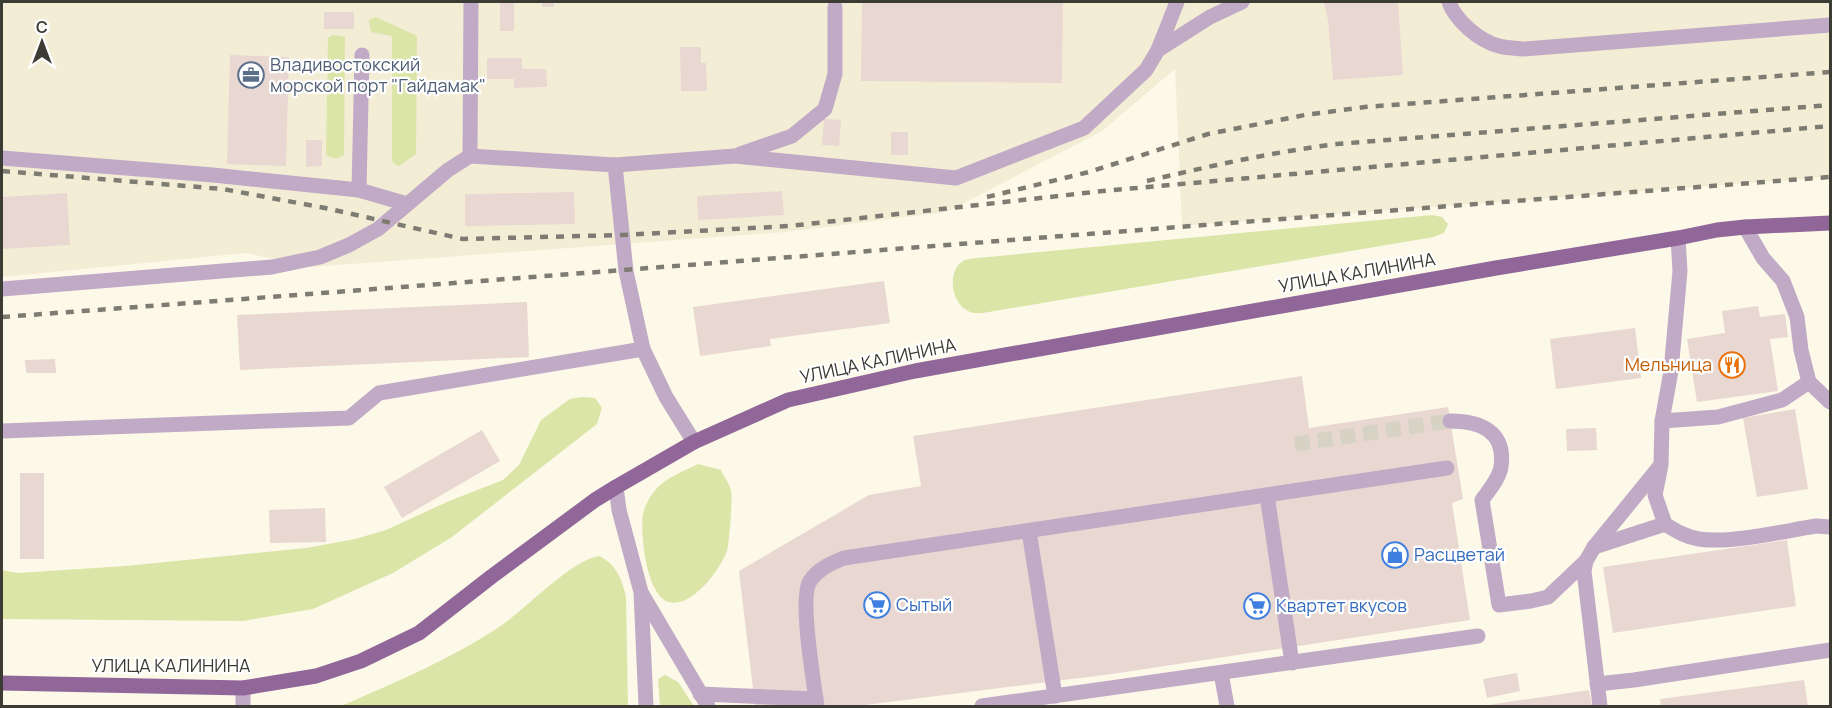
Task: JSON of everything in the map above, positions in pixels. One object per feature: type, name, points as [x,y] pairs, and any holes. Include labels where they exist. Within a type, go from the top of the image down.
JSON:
[{"type":"main road","name":"УЛИЦА КАЛИНИНА","points":[[2,683],[243,688],[316,676],[361,661],[419,633],[491,577],[616,487],[694,442],[788,400],[915,371],[1496,268],[1745,227],[1830,223]]},
{"type":"street","points":[[470,156],[471,2]]},
{"type":"street","points":[[2,289],[282,265],[320,257],[350,245],[378,229],[448,170],[470,156],[615,165],[735,156],[957,178],[1084,128],[1146,70],[1158,50],[1178,2]]},
{"type":"street","points":[[1158,50],[1210,17],[1242,2]]},
{"type":"street","points":[[1449,2],[1451,8],[1466,26],[1482,38],[1498,46],[1523,49],[1830,26]]},
{"type":"street","points":[[735,156],[792,136],[825,110],[835,74],[835,7]]},
{"type":"street","points":[[359,190],[362,55]]},
{"type":"street","points":[[2,158],[213,175],[359,190],[407,204]]},
{"type":"street","points":[[615,165],[626,271],[643,349],[666,397],[694,442]]},
{"type":"street","points":[[1745,227],[1763,258],[1783,281],[1797,317],[1801,350],[1809,382],[1830,402]]},
{"type":"street","points":[[1678,238],[1680,271],[1671,371],[1662,421],[1661,465],[1656,495],[1665,524],[1680,533],[1698,539],[1718,540],[1823,526],[1830,539]]},
{"type":"street","points":[[2,431],[349,418],[379,393],[643,349]]},
{"type":"street","points":[[1662,421],[1718,417],[1782,400],[1809,382]]},
{"type":"street","points":[[1450,421],[1467,421],[1482,425],[1494,436],[1501,450],[1501,468],[1493,486],[1482,500],[1499,605],[1548,597],[1590,554],[1661,465]]},
{"type":"street","points":[[641,592],[704,700],[817,703],[805,601],[808,583],[822,567],[844,558],[1447,468]]},
{"type":"street","points":[[616,487],[619,510],[641,592],[646,706]]},
{"type":"street","points":[[1267,495],[1292,663]]},
{"type":"street","points":[[1600,706],[1584,570],[1590,554],[1665,524]]},
{"type":"street","points":[[1029,531],[1055,696]]},
{"type":"street","points":[[982,706],[1478,636]]},
{"type":"street","points":[[1597,684],[1830,650]]},
{"type":"street","points":[[1221,672],[1227,706]]},
{"type":"street","points":[[243,688],[243,706]]},
{"type":"shaded area","points":[[2,2],[1830,2],[1830,177],[1182,226],[1175,69],[1102,131],[947,212],[785,232],[311,267],[246,253],[2,277]]},
{"type":"green space","points":[[376,17],[417,36],[416,154],[399,166],[392,160],[392,38],[371,32],[369,20]]},
{"type":"green space","points":[[333,35],[345,37],[344,155],[335,158],[326,155],[328,38]]},
{"type":"green space","points":[[1432,215],[1442,217],[1448,224],[1444,233],[1434,237],[983,313],[972,313],[962,307],[953,288],[954,272],[963,261],[969,259]]},
{"type":"green space","points":[[595,398],[602,408],[597,424],[452,537],[393,573],[313,609],[243,621],[2,619],[2,570],[18,573],[125,566],[306,548],[355,539],[386,530],[449,501],[503,480],[519,465],[541,420],[570,399]]},
{"type":"green space","points":[[698,464],[721,470],[730,488],[731,511],[727,551],[712,577],[696,594],[678,602],[669,602],[661,597],[655,588],[646,563],[642,523],[644,509],[651,495],[662,483]]},
{"type":"green space","points":[[599,556],[610,563],[617,573],[626,597],[628,706],[337,706],[406,677],[465,648],[502,625],[575,566]]},
{"type":"green space","points":[[665,675],[678,682],[694,706],[660,706],[658,679]]},
{"type":"building","points":[[500,2],[514,2],[514,31],[500,31]]},
{"type":"building","points":[[542,2],[554,2],[554,7],[542,7]]},
{"type":"building","points":[[862,2],[1063,2],[1062,83],[861,81]]},
{"type":"building","points":[[1324,2],[1398,2],[1403,75],[1333,80],[1328,20]]},
{"type":"building","points":[[324,12],[354,12],[354,29],[324,29]]},
{"type":"building","points":[[680,47],[701,47],[701,63],[706,63],[707,91],[681,91]]},
{"type":"building","points":[[230,55],[289,57],[286,166],[227,164]]},
{"type":"building","points":[[487,58],[522,58],[522,69],[546,69],[547,87],[514,88],[514,79],[487,79]]},
{"type":"building","points":[[824,119],[841,120],[839,146],[822,145]]},
{"type":"building","points":[[891,132],[908,132],[908,155],[891,155]]},
{"type":"building","points":[[306,140],[322,140],[322,166],[306,167]]},
{"type":"building","points":[[782,191],[784,215],[698,220],[697,196]]},
{"type":"building","points":[[574,192],[575,224],[465,226],[465,194]]},
{"type":"building","points":[[67,193],[70,245],[2,249],[2,197]]},
{"type":"building","points":[[884,281],[890,323],[770,339],[771,346],[700,356],[693,307]]},
{"type":"building","points":[[527,302],[529,357],[240,370],[237,315]]},
{"type":"building","name":"Мельница","points":[[1758,306],[1760,317],[1785,314],[1788,337],[1770,339],[1778,391],[1697,402],[1687,339],[1725,333],[1722,311]]},
{"type":"building","points":[[1635,328],[1641,378],[1556,389],[1550,339]]},
{"type":"building","points":[[55,359],[56,373],[26,373],[25,360]]},
{"type":"building","points":[[1302,376],[1309,428],[1448,407],[1463,499],[1452,503],[1470,620],[1112,674],[857,706],[755,706],[739,571],[869,495],[921,486],[913,436]]},
{"type":"building","points":[[1795,409],[1808,489],[1757,497],[1743,418]]},
{"type":"building","points":[[1596,428],[1597,450],[1567,451],[1566,429]]},
{"type":"building","points":[[482,430],[500,461],[402,518],[384,487]]},
{"type":"building","points":[[20,473],[44,473],[44,559],[20,559]]},
{"type":"building","points":[[325,508],[326,542],[270,543],[269,510]]},
{"type":"building","points":[[1787,540],[1796,606],[1613,633],[1603,567]]},
{"type":"building","points":[[1517,673],[1520,691],[1487,698],[1483,679]]},
{"type":"building","points":[[1804,680],[1808,706],[1661,706],[1660,699]]},
{"type":"building","points":[[1589,690],[1592,706],[1488,706],[1488,705]]},
{"type":"tunnel","points":[[1295,444],[1450,421]]},
{"type":"railway","points":[[987,197],[1089,172],[1208,134],[1305,115],[1365,107],[1830,72]]},
{"type":"railway","points":[[1147,181],[1242,160],[1337,144],[1830,105]]},
{"type":"railway","points":[[2,171],[223,189],[325,208],[463,239],[622,235],[790,226],[1103,191],[1830,126]]},
{"type":"railway","points":[[2,317],[1830,177]]},
{"type":"place","name":"Владивостокский морской порт \"Гайдамак\"","points":[[251,75]]},
{"type":"place","name":"Мельница","points":[[1732,365]]},
{"type":"place","name":"Расцветай","points":[[1395,555]]},
{"type":"place","name":"Сытый","points":[[877,605]]},
{"type":"place","name":"Квартет вкусов","points":[[1257,606]]}]
